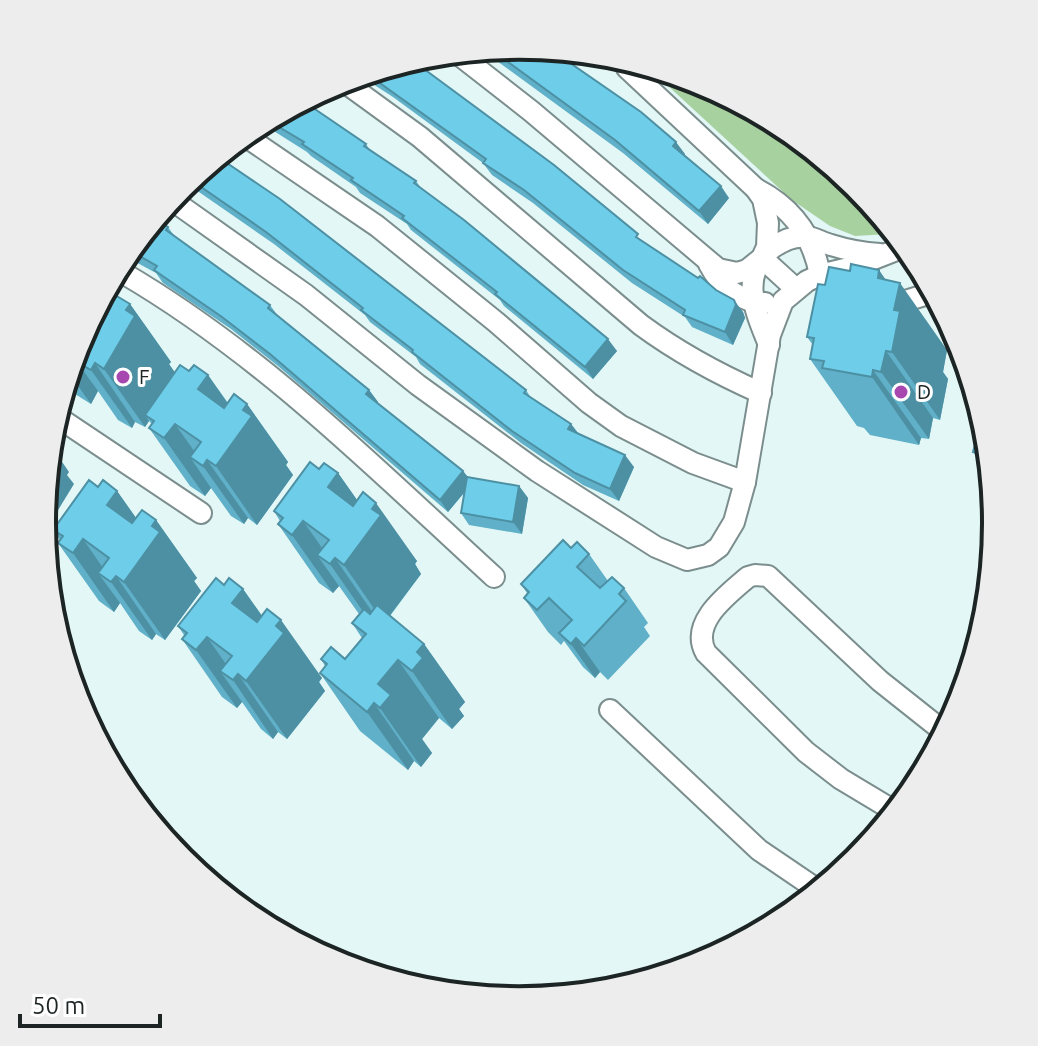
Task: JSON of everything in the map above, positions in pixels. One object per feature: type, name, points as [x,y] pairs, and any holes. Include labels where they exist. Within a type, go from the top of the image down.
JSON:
[{"type":"street","points":[[469,63],[718,269],[737,273],[747,270],[786,240],[808,237],[845,249],[892,252]]},
{"type":"street","points":[[634,75],[756,189],[790,213],[808,237],[820,275]]},
{"type":"street","points":[[356,90],[420,137],[641,325],[679,352],[761,393]]},
{"type":"street","points":[[255,143],[377,226],[496,322],[589,403],[621,426],[693,463],[745,482]]},
{"type":"street","points":[[756,189],[763,199],[768,223],[767,247],[752,279],[753,302],[770,347]]},
{"type":"street","points":[[182,207],[306,295],[396,368],[513,454],[656,547],[687,560],[708,555],[727,537],[734,522],[745,482],[773,323],[790,295]]},
{"type":"street","points":[[709,264],[726,289],[753,302],[774,303],[820,275],[853,267],[892,252]]},
{"type":"street","points":[[762,258],[790,295]]},
{"type":"street","points":[[128,276],[176,304],[225,339],[303,402],[494,577]]},
{"type":"street","points":[[873,310],[922,296]]},
{"type":"street","points":[[67,423],[201,513]]},
{"type":"street","points":[[885,806],[841,779],[790,736],[706,653],[701,638],[704,623],[748,577],[768,576],[880,681],[935,725]]},
{"type":"street","points":[[610,710],[759,850],[809,884]]},
{"type":"green space","points":[[667,85],[724,108],[776,138],[824,175],[881,234],[855,236],[830,226],[792,200]]},
{"type":"building","points":[[506,60],[570,63],[641,112],[676,142],[673,146],[721,186],[699,211],[615,140]]},
{"type":"building","points":[[425,70],[554,165],[638,234],[636,237],[734,300],[736,305],[725,332],[683,315],[685,310],[623,270],[524,190],[483,163],[486,159],[379,82]]},
{"type":"building","points":[[314,108],[416,181],[414,183],[464,220],[608,339],[585,367],[495,294],[497,292],[402,218],[404,216],[302,144],[304,142],[279,127]]},
{"type":"building","points":[[228,164],[280,199],[526,390],[524,393],[571,424],[568,429],[625,455],[610,489],[575,473],[512,431],[266,232],[201,187]]},
{"type":"building","points":[[165,225],[168,227],[166,230],[270,305],[268,308],[369,390],[366,394],[463,471],[440,500],[270,354],[154,270],[157,266],[141,257]]},
{"type":"building","points":[[851,264],[879,270],[878,278],[900,283],[894,310],[900,311],[892,352],[886,351],[881,372],[873,370],[872,377],[822,368],[824,361],[810,359],[814,338],[807,337],[818,284],[825,285],[829,267],[850,271]]},
{"type":"building","points":[[116,295],[130,304],[126,310],[135,316],[104,369],[95,363],[91,370],[84,366]]},
{"type":"building","points":[[180,365],[189,371],[194,365],[208,375],[198,389],[224,408],[234,394],[247,404],[243,410],[252,416],[216,466],[207,460],[203,466],[190,457],[201,442],[175,424],[164,438],[149,428],[154,421],[145,415]]},
{"type":"building","points":[[310,462],[319,469],[324,463],[338,473],[328,487],[353,506],[363,492],[376,503],[372,509],[381,515],[344,565],[335,558],[330,564],[317,555],[329,540],[303,521],[292,535],[278,524],[283,518],[274,511]]},
{"type":"building","points":[[467,477],[519,486],[513,522],[461,513]]},
{"type":"building","points":[[89,480],[98,487],[103,480],[117,491],[107,505],[132,523],[142,510],[156,520],[152,526],[160,532],[124,582],[116,576],[111,582],[98,573],[109,558],[83,539],[73,553],[58,543],[63,536],[56,532],[56,526]]},
{"type":"building","points":[[563,540],[571,548],[577,542],[589,554],[577,567],[600,588],[612,577],[624,588],[619,594],[626,601],[584,646],[576,638],[571,644],[559,633],[572,620],[549,598],[537,610],[524,598],[529,592],[521,584]]},
{"type":"building","points":[[216,578],[224,585],[229,578],[243,589],[232,603],[257,622],[267,609],[281,620],[276,626],[284,633],[246,681],[238,674],[233,680],[220,671],[232,656],[207,637],[196,650],[182,639],[187,633],[178,626]]},
{"type":"building","points":[[377,605],[424,644],[417,652],[423,658],[412,671],[398,660],[378,684],[391,695],[380,708],[374,703],[367,712],[320,673],[327,664],[321,659],[331,647],[345,659],[366,634],[352,623],[364,609],[370,614]]},
{"type":"place","name":"F","points":[[123,377]]},
{"type":"place","name":"D","points":[[901,392]]}]
